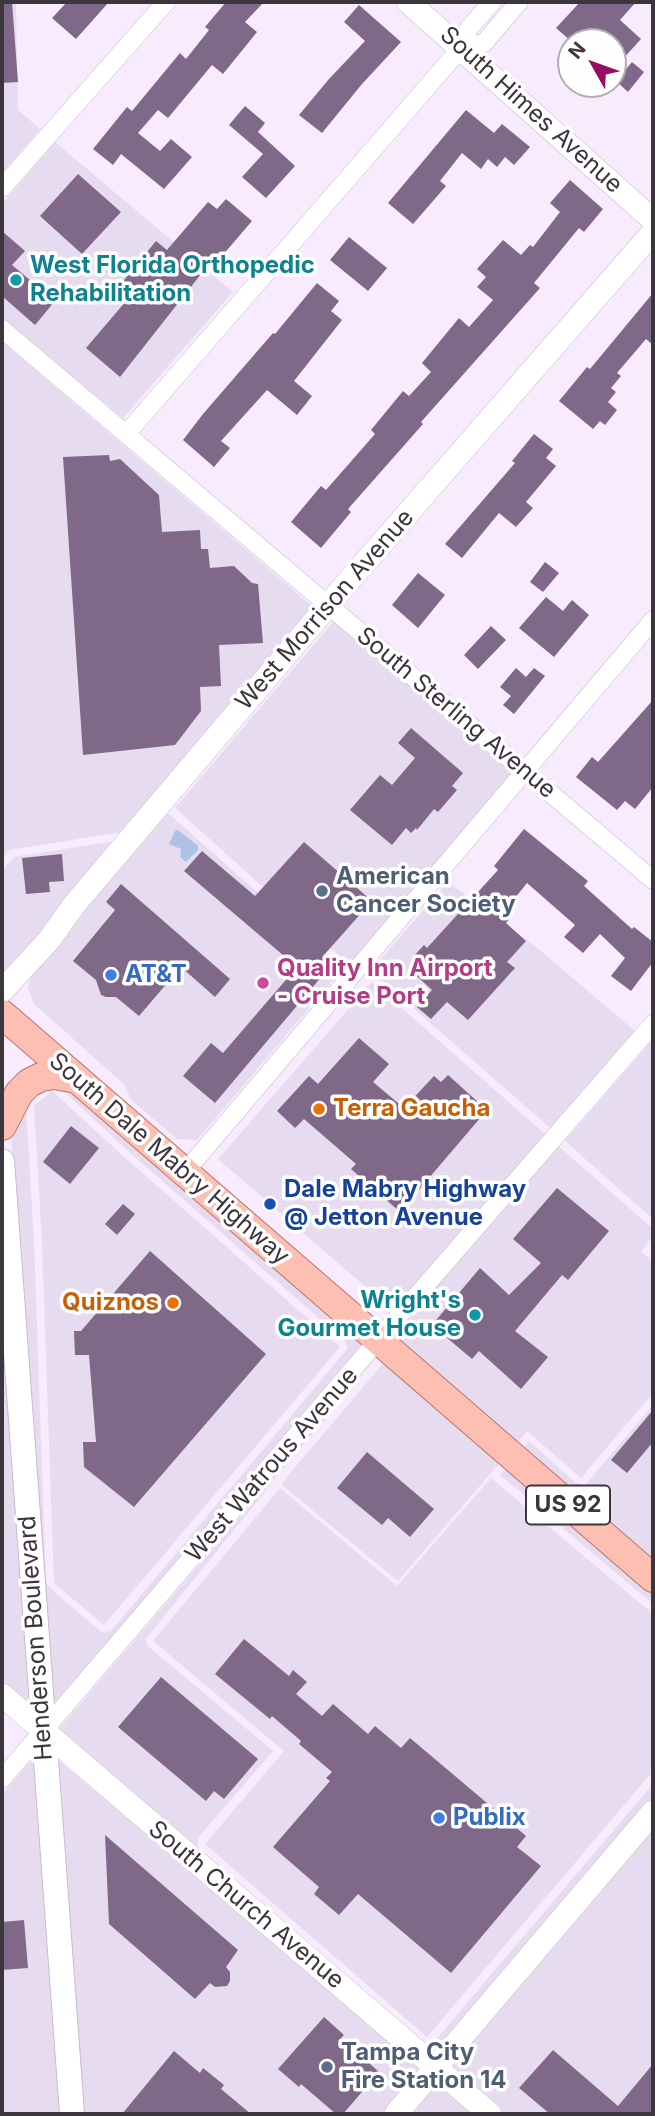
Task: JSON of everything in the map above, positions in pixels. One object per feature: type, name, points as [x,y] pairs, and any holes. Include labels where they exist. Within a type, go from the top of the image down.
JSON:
[{"type":"main road","name":"South Dale Mabry Highway","points":[[2,1014],[653,1578]]},
{"type":"main road","points":[[2,1126],[19,1093],[29,1083],[41,1077],[55,1075],[77,1079]]},
{"type":"main road","name":"Henderson Boulevard","points":[[2,1161],[72,2114]]},
{"type":"street","points":[[2,188],[166,2]]},
{"type":"street","name":"South Himes Avenue","points":[[408,2],[653,220]]},
{"type":"street","points":[[127,433],[461,48],[470,28],[492,2]]},
{"type":"street","points":[[461,48],[484,43],[519,2]]},
{"type":"street","name":"West Morrison Avenue","points":[[2,991],[49,940],[79,899],[329,605],[653,232]]},
{"type":"street","name":"South Sterling Avenue","points":[[2,329],[653,880]]},
{"type":"street","points":[[185,1172],[653,620]]},
{"type":"street","name":"West Watrous Avenue","points":[[2,1779],[653,1024]]},
{"type":"street","name":"South Church Avenue","points":[[2,1695],[490,2114]]},
{"type":"street","points":[[396,2114],[653,1812]]},
{"type":"shaded area","points":[[2,2],[16,2],[18,110],[40,129],[2,173]]},
{"type":"shaded area","points":[[55,142],[233,292],[123,418],[2,317],[2,204]]},
{"type":"shaded area","points":[[2,342],[313,607],[122,832],[9,850],[2,858]]},
{"type":"shaded area","points":[[334,621],[514,774],[350,965],[175,808]]},
{"type":"shaded area","name":"Quality Inn Airport - Cruise Port","points":[[168,813],[343,968],[197,1140],[177,1139],[131,1100],[125,1085],[34,1004],[28,988],[32,971]]},
{"type":"shaded area","points":[[121,840],[2,983],[2,870],[14,857]]},
{"type":"shaded area","points":[[448,882],[535,946],[635,1031],[550,1128],[377,976],[368,974]]},
{"type":"shaded area","points":[[372,982],[653,1229],[653,1236],[641,1252],[653,1262],[653,1393],[581,1478],[527,1431],[398,1581],[281,1484],[413,1328],[218,1159]]},
{"type":"shaded area","points":[[650,1043],[653,1046],[653,1219],[565,1141]]},
{"type":"shaded area","points":[[59,1087],[73,1088],[365,1340],[49,1711],[11,1133],[26,1106],[34,1242],[46,1582],[100,1631],[111,1631],[348,1348],[345,1341]]},
{"type":"shaded area","points":[[52,1091],[340,1347],[104,1625],[54,1583],[42,1243],[34,1106]]},
{"type":"shaded area","points":[[2,1285],[7,1353],[30,1714],[2,1690]]},
{"type":"shaded area","points":[[380,1353],[145,1640],[149,1647],[273,1751],[198,1838],[198,1847],[424,2044],[433,2043],[653,1784],[653,1797],[433,2054],[54,1735]]},
{"type":"shaded area","points":[[653,1405],[653,1566],[520,1452],[529,1441],[576,1483],[585,1485]]},
{"type":"shaded area","points":[[509,1465],[653,1589],[653,1604],[500,1475]]},
{"type":"shaded area","points":[[491,1478],[653,1614],[653,1771],[427,2037],[205,1844],[284,1751],[153,1641],[280,1488],[397,1586]]},
{"type":"shaded area","points":[[52,1755],[422,2068],[384,2114],[82,2114]]},
{"type":"shaded area","points":[[33,1759],[63,2114],[2,2114],[2,1795]]},
{"type":"shaded area","points":[[653,1827],[653,2114],[504,2114],[449,2067]]},
{"type":"shaded area","points":[[437,2080],[477,2114],[409,2114]]},
{"type":"water","points":[[178,830],[198,846],[198,850],[186,862],[180,857],[181,849],[169,844]]},
{"type":"building","points":[[2,2],[12,2],[18,82],[2,83]]},
{"type":"building","points":[[67,2],[109,2],[76,39],[52,18]]},
{"type":"building","points":[[226,2],[264,2],[245,22],[257,32],[223,74],[212,65],[168,118],[158,110],[138,133],[160,151],[171,139],[192,157],[164,189],[121,154],[113,165],[93,149],[127,107],[132,111],[180,53],[186,59],[209,30],[205,27]]},
{"type":"building","points":[[580,2],[636,2],[620,20],[641,39],[627,54],[627,28],[556,28]]},
{"type":"building","points":[[359,5],[401,42],[322,133],[299,115],[365,41],[344,22]]},
{"type":"building","points":[[632,62],[644,72],[628,92],[627,91],[627,68]]},
{"type":"building","points":[[245,106],[265,123],[258,132],[295,166],[266,198],[242,177],[263,154],[229,125]]},
{"type":"building","points":[[466,110],[494,133],[502,124],[530,147],[514,165],[505,157],[497,167],[488,159],[481,169],[462,153],[440,181],[446,186],[413,224],[388,203]]},
{"type":"building","points":[[78,174],[121,212],[82,254],[40,216]]},
{"type":"building","points":[[570,180],[603,209],[584,232],[579,228],[534,283],[540,288],[421,422],[423,424],[348,509],[351,512],[321,548],[291,522],[321,486],[326,490],[375,434],[371,430],[403,391],[409,396],[431,372],[422,363],[459,318],[469,327],[493,300],[477,287],[486,277],[477,269],[503,240],[521,255],[530,245],[533,247],[560,212],[550,203]]},
{"type":"building","points":[[226,199],[252,221],[216,263],[212,260],[120,377],[86,348],[132,294],[120,285],[156,241],[167,250],[208,202],[217,209]]},
{"type":"building","name":"West Florida Orthopedic Rehabilitation","points":[[2,231],[25,251],[12,265],[55,301],[35,325],[2,296]]},
{"type":"building","points":[[349,237],[387,268],[368,291],[330,260]]},
{"type":"building","points":[[317,283],[339,301],[331,311],[342,320],[294,381],[312,396],[297,415],[267,390],[221,441],[230,448],[214,467],[183,440]]},
{"type":"building","points":[[653,293],[653,345],[646,339],[617,373],[621,376],[611,388],[616,392],[608,402],[617,410],[605,425],[600,421],[593,429],[559,401],[587,367],[590,369]]},
{"type":"building","points":[[534,434],[553,449],[546,458],[556,466],[526,502],[533,508],[516,527],[499,513],[462,558],[445,544],[515,463],[512,461]]},
{"type":"building","points":[[109,455],[110,461],[120,459],[159,495],[162,532],[200,530],[201,549],[208,549],[210,568],[234,566],[252,583],[258,584],[263,643],[219,645],[221,686],[200,687],[201,711],[175,745],[83,755],[63,457]]},
{"type":"building","points":[[545,562],[559,573],[543,592],[530,582]]},
{"type":"building","points":[[418,573],[445,595],[418,628],[392,605]]},
{"type":"building","points":[[546,597],[563,611],[572,600],[589,615],[554,657],[519,628]]},
{"type":"building","points":[[491,626],[506,640],[478,669],[464,655]]},
{"type":"building","points":[[516,668],[526,677],[534,668],[545,676],[514,714],[503,705],[511,696],[500,687]]},
{"type":"building","points":[[653,700],[653,787],[635,809],[625,801],[617,810],[576,777],[592,757],[598,762]]},
{"type":"building","points":[[411,728],[463,773],[452,786],[457,790],[438,812],[434,809],[417,830],[416,828],[411,833],[406,828],[392,845],[350,810],[380,775],[392,785],[415,758],[398,743]]},
{"type":"building","points":[[524,829],[588,881],[584,886],[632,929],[634,927],[653,942],[653,962],[631,991],[611,976],[625,958],[600,934],[583,953],[564,937],[575,925],[527,883],[507,908],[513,914],[506,923],[526,941],[507,962],[515,968],[468,1020],[447,1002],[431,1019],[417,1007],[432,990],[409,969],[417,961],[413,957],[424,945],[427,948],[498,870],[494,866]]},
{"type":"building","points":[[304,842],[372,901],[324,955],[333,963],[215,1103],[183,1076],[211,1043],[223,1053],[297,967],[184,871],[202,851],[255,896]]},
{"type":"building","points":[[62,854],[64,881],[49,882],[50,892],[26,894],[22,858]]},
{"type":"building","points":[[121,884],[230,979],[215,997],[181,967],[139,1016],[116,997],[101,995],[96,980],[73,961],[115,910],[106,902]]},
{"type":"building","points":[[359,1038],[389,1064],[373,1082],[404,1108],[434,1076],[441,1082],[448,1075],[478,1102],[472,1109],[481,1117],[400,1212],[351,1169],[356,1164],[304,1119],[295,1128],[277,1111],[309,1076],[318,1084]]},
{"type":"building","points":[[71,1126],[99,1148],[70,1184],[43,1162]]},
{"type":"building","points":[[557,1188],[609,1231],[568,1280],[562,1275],[515,1331],[548,1357],[521,1389],[479,1351],[472,1359],[432,1325],[480,1268],[509,1295],[541,1263],[513,1239]]},
{"type":"building","points":[[123,1204],[135,1214],[117,1235],[105,1224]]},
{"type":"building","points":[[150,1251],[266,1354],[134,1507],[84,1467],[83,1442],[96,1442],[89,1355],[75,1355],[74,1331],[81,1331]]},
{"type":"building","points":[[653,1410],[653,1442],[627,1473],[611,1460]]},
{"type":"building","points":[[367,1452],[434,1509],[410,1537],[388,1518],[382,1525],[337,1488]]},
{"type":"building","points":[[244,1639],[289,1676],[293,1670],[307,1682],[296,1694],[322,1716],[333,1704],[368,1734],[375,1726],[401,1748],[410,1738],[526,1836],[517,1847],[541,1866],[451,1973],[358,1894],[339,1915],[314,1894],[319,1887],[273,1847],[330,1781],[326,1778],[332,1772],[272,1716],[270,1719],[215,1674]]},
{"type":"building","points":[[161,1677],[258,1759],[224,1799],[214,1791],[206,1801],[118,1727]]},
{"type":"building","points":[[105,1835],[238,1950],[226,1967],[230,1972],[227,1986],[215,1987],[210,1983],[195,1999],[109,1924]]},
{"type":"building","points":[[24,1920],[28,1968],[2,1970],[2,1922]]},
{"type":"building","points":[[324,2017],[344,2035],[341,2038],[379,2072],[343,2114],[336,2114],[301,2084],[299,2087],[278,2069]]},
{"type":"building","points":[[553,2050],[618,2106],[653,2064],[653,2114],[550,2114],[519,2088]]},
{"type":"building","points":[[174,2051],[200,2073],[203,2068],[224,2085],[221,2089],[251,2114],[122,2114]]},
{"type":"place","name":"West Florida Orthopedic Rehabilitation","points":[[16,280]]},
{"type":"place","name":"American Cancer Society","points":[[322,891]]},
{"type":"place","name":"AT&T","points":[[111,975]]},
{"type":"place","name":"Quality Inn Airport - Cruise Port","points":[[263,983]]},
{"type":"place","name":"Terra Gaucha","points":[[319,1109]]},
{"type":"place","name":"Dale Mabry Highway @ Jetton Avenue","points":[[270,1204]]},
{"type":"place","name":"Quiznos","points":[[173,1303]]},
{"type":"place","name":"Wright's Gourmet House","points":[[475,1315]]},
{"type":"place","name":"Publix","points":[[439,1818]]},
{"type":"place","name":"Tampa City Fire Station 14","points":[[327,2067]]}]
